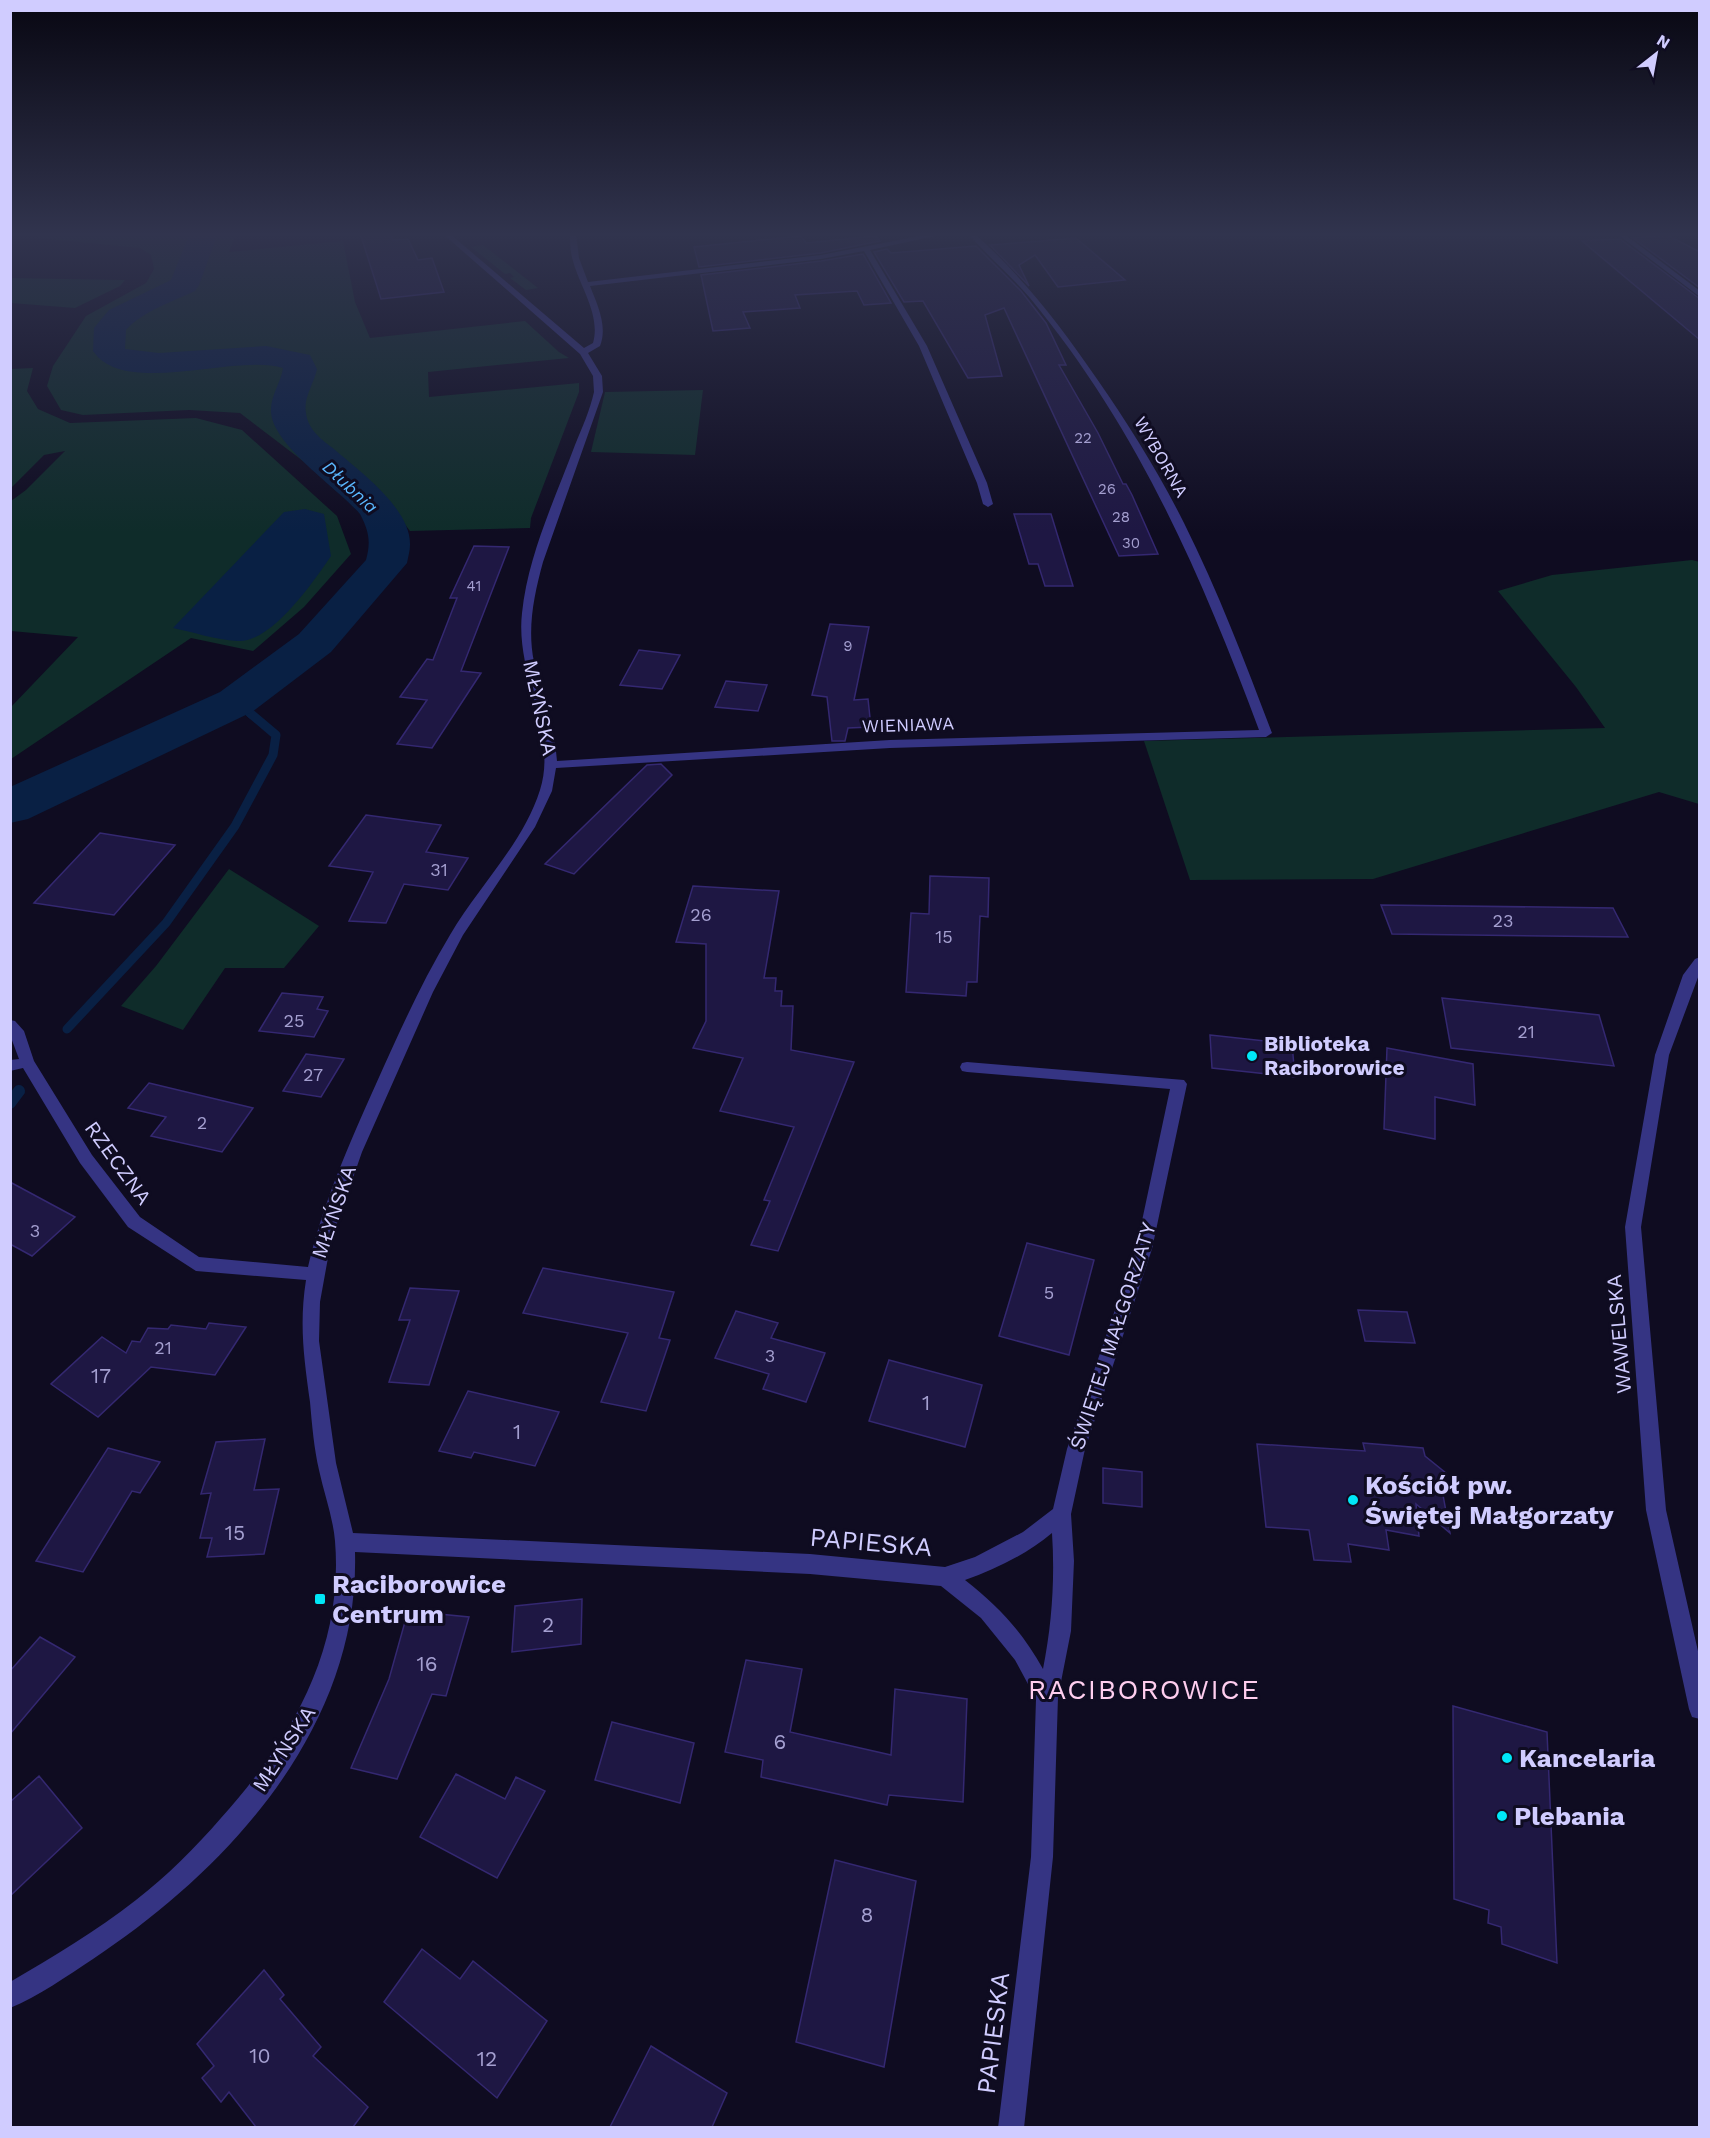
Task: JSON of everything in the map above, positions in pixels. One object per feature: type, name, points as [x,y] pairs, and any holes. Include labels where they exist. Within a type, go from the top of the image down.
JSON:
[{"type":"street","points":[[561,333],[583,352],[597,344],[600,338],[599,333]]},
{"type":"street","points":[[915,333],[982,483],[988,504]]},
{"type":"street","name":"WYBORNA","points":[[1060,333],[1128,432],[1183,533],[1230,639],[1266,733]]},
{"type":"street","name":"MŁYŃSKA","points":[[10,1996],[74,1958],[132,1918],[176,1881],[230,1826],[271,1777],[297,1738],[317,1698],[339,1628],[345,1593],[345,1542],[328,1470],[310,1336],[313,1274],[326,1224],[363,1132],[415,1017],[456,936],[537,810],[546,789],[552,765],[548,738],[527,657],[526,630],[532,583],[598,392],[597,376],[583,352]]},
{"type":"street","name":"WIENIAWA","points":[[552,765],[890,744],[1266,733]]},
{"type":"street","name":"WAWELSKA","points":[[1700,962],[1690,975],[1662,1055],[1633,1227],[1656,1510],[1700,1709]]},
{"type":"street","name":"RZECZNA","points":[[10,1025],[19,1035],[27,1062],[86,1160],[134,1222],[196,1264],[313,1274]]},
{"type":"street","points":[[10,1066],[27,1062]]},
{"type":"street","name":"ŚWIĘTEJ MAŁGORZATY","points":[[967,1067],[1179,1084],[1144,1249],[1076,1449],[1061,1514],[1064,1561],[1060,1631],[1047,1697]]},
{"type":"street","points":[[945,1577],[980,1564],[1030,1539],[1061,1514]]},
{"type":"street","name":"PAPIESKA","points":[[345,1542],[810,1564],[945,1577],[988,1611],[1022,1653],[1047,1697],[1042,1857],[1011,2127]]},
{"type":"green space","points":[[75,333],[368,333],[370,338],[418,333],[538,333],[569,358],[428,372],[429,397],[579,383],[579,392],[531,518],[530,528],[410,531],[374,484],[345,493],[240,413],[189,410],[83,415],[61,410],[47,386],[53,366]]},
{"type":"green space","points":[[33,368],[27,391],[38,409],[70,423],[196,418],[242,430],[337,516],[351,554],[304,607],[253,651],[191,638],[11,759],[11,707],[78,637],[11,631],[11,501],[26,490],[65,451],[44,455],[11,488],[11,369]]},
{"type":"green space","points":[[703,390],[695,455],[591,452],[605,392]]},
{"type":"green space","points":[[1692,560],[1700,562],[1699,804],[1659,792],[1373,879],[1190,880],[1144,741],[1605,728],[1576,687],[1498,591],[1552,575]]},
{"type":"green space","points":[[229,869],[319,926],[284,968],[225,968],[183,1030],[121,1006],[156,966]]},
{"type":"water","points":[[305,509],[324,514],[331,556],[303,595],[277,622],[250,639],[237,641],[213,638],[173,628],[284,512]]},
{"type":"building","points":[[942,333],[990,333],[1002,376],[968,378]]},
{"type":"building","points":[[1015,333],[1051,333],[1066,365],[1059,365],[1098,433],[1123,484],[1126,484],[1132,495],[1158,554],[1119,556]]},
{"type":"building","points":[[1691,333],[1700,333],[1700,340]]},
{"type":"building","points":[[1014,514],[1051,514],[1073,586],[1045,586],[1038,564],[1029,564]]},
{"type":"building","points":[[474,546],[509,547],[461,671],[481,673],[432,748],[397,744],[427,700],[400,697],[427,659],[433,660],[457,598],[450,598]]},
{"type":"building","points":[[830,624],[869,627],[854,700],[868,699],[871,727],[848,728],[845,741],[832,741],[827,697],[812,695]]},
{"type":"building","points":[[639,650],[680,655],[662,689],[620,685]]},
{"type":"building","points":[[726,681],[767,685],[758,711],[715,707]]},
{"type":"building","points":[[661,764],[672,775],[574,874],[545,864],[647,765]]},
{"type":"building","points":[[366,815],[441,825],[426,852],[468,858],[448,890],[404,884],[386,923],[349,921],[373,872],[329,866]]},
{"type":"building","points":[[100,833],[175,845],[114,915],[34,903]]},
{"type":"building","points":[[930,876],[989,878],[988,917],[980,916],[977,982],[967,982],[966,996],[906,992],[911,913],[929,914]]},
{"type":"building","points":[[693,886],[779,891],[764,978],[776,978],[775,991],[782,991],[781,1006],[793,1006],[791,1050],[854,1062],[778,1251],[751,1245],[770,1201],[764,1200],[794,1127],[720,1111],[743,1058],[693,1048],[706,1021],[706,944],[676,942]]},
{"type":"building","points":[[1381,905],[1613,908],[1628,937],[1392,934]]},
{"type":"building","points":[[282,993],[323,997],[317,1009],[328,1011],[314,1037],[259,1031]]},
{"type":"building","points":[[1442,998],[1599,1015],[1614,1066],[1451,1048]]},
{"type":"building","name":"Biblioteka Raciborowice","points":[[1210,1035],[1292,1044],[1295,1077],[1212,1068]]},
{"type":"building","points":[[1387,1048],[1473,1064],[1475,1105],[1435,1097],[1435,1139],[1384,1129]]},
{"type":"building","points":[[306,1054],[344,1059],[321,1097],[283,1091]]},
{"type":"building","points":[[149,1083],[253,1108],[222,1152],[151,1136],[166,1117],[128,1108]]},
{"type":"building","points":[[10,1182],[75,1217],[32,1256],[10,1244]]},
{"type":"building","points":[[1027,1243],[1094,1260],[1069,1355],[999,1336]]},
{"type":"building","points":[[543,1268],[674,1292],[659,1338],[670,1340],[646,1411],[601,1402],[628,1333],[523,1313]]},
{"type":"building","points":[[410,1288],[459,1291],[429,1385],[389,1382],[410,1320],[399,1320]]},
{"type":"building","points":[[1358,1310],[1407,1312],[1415,1343],[1365,1341]]},
{"type":"building","points":[[736,1311],[778,1323],[771,1338],[825,1353],[806,1402],[763,1389],[769,1374],[715,1358]]},
{"type":"building","points":[[209,1323],[246,1327],[215,1375],[151,1367],[98,1417],[51,1384],[102,1337],[126,1353],[132,1341],[140,1342],[148,1328],[168,1329],[171,1325],[206,1329]]},
{"type":"building","points":[[889,1360],[982,1385],[965,1447],[869,1421]]},
{"type":"building","points":[[468,1391],[559,1412],[535,1466],[474,1452],[471,1458],[439,1451]]},
{"type":"building","points":[[265,1439],[254,1490],[279,1489],[264,1554],[207,1557],[212,1538],[200,1538],[211,1493],[201,1494],[216,1442]]},
{"type":"building","name":"Kościół pw. Świętej Małgorzaty","points":[[1363,1443],[1423,1448],[1425,1456],[1446,1473],[1440,1479],[1450,1533],[1416,1504],[1419,1536],[1386,1530],[1389,1550],[1348,1544],[1351,1562],[1314,1560],[1309,1530],[1266,1527],[1257,1444],[1365,1451]]},
{"type":"building","points":[[108,1448],[160,1462],[140,1493],[132,1491],[83,1572],[36,1561]]},
{"type":"building","points":[[1103,1468],[1142,1472],[1142,1507],[1103,1503]]},
{"type":"building","points":[[582,1599],[581,1644],[512,1652],[515,1606]]},
{"type":"building","points":[[408,1611],[469,1617],[446,1696],[432,1694],[397,1779],[351,1768],[389,1679]]},
{"type":"building","points":[[40,1637],[75,1657],[10,1734],[10,1671]]},
{"type":"building","points":[[746,1660],[802,1669],[790,1732],[891,1755],[895,1689],[967,1699],[963,1802],[889,1795],[887,1805],[761,1777],[763,1760],[725,1752]]},
{"type":"building","name":"Plebania","points":[[1453,1706],[1547,1732],[1557,1963],[1502,1944],[1501,1927],[1488,1923],[1489,1910],[1454,1899]]},
{"type":"building","points":[[612,1722],[694,1743],[680,1803],[595,1780]]},
{"type":"building","points":[[456,1774],[505,1799],[516,1777],[545,1791],[497,1878],[420,1837]]},
{"type":"building","points":[[39,1776],[82,1828],[10,1896],[10,1802]]},
{"type":"building","points":[[835,1860],[916,1881],[884,2067],[796,2042]]},
{"type":"building","points":[[422,1949],[460,1979],[473,1961],[547,2021],[497,2098],[384,2002]]},
{"type":"building","points":[[264,1970],[284,1995],[280,1999],[321,2047],[313,2056],[368,2107],[353,2127],[256,2127],[229,2092],[221,2102],[202,2078],[214,2066],[197,2044]]},
{"type":"building","points":[[651,2046],[727,2093],[712,2127],[610,2127]]},
{"type":"waterway","name":"Dłubnia","points":[[10,808],[236,702],[315,643],[386,563],[390,544],[387,527],[377,510],[363,494],[313,451],[291,425],[288,413],[289,402],[299,376],[298,362],[283,357],[258,355],[159,363],[129,360],[115,357],[109,351],[110,333]]},
{"type":"waterway","points":[[236,702],[251,715]]},
{"type":"waterway","points":[[67,1029],[166,923],[235,826],[273,755],[276,735],[250,713]]},
{"type":"waterway","points":[[10,1103],[19,1091]]},
{"type":"place","name":"Biblioteka Raciborowice","points":[[1252,1056]]},
{"type":"place","name":"Kościół pw. Świętej Małgorzaty","points":[[1353,1500]]},
{"type":"place","name":"Raciborowice Centrum","points":[[320,1599]]},
{"type":"place","name":"Kancelaria","points":[[1507,1758]]},
{"type":"place","name":"Plebania","points":[[1502,1816]]},
{"type":"district","name":"RACIBOROWICE","points":[[1144,1689]]}]
